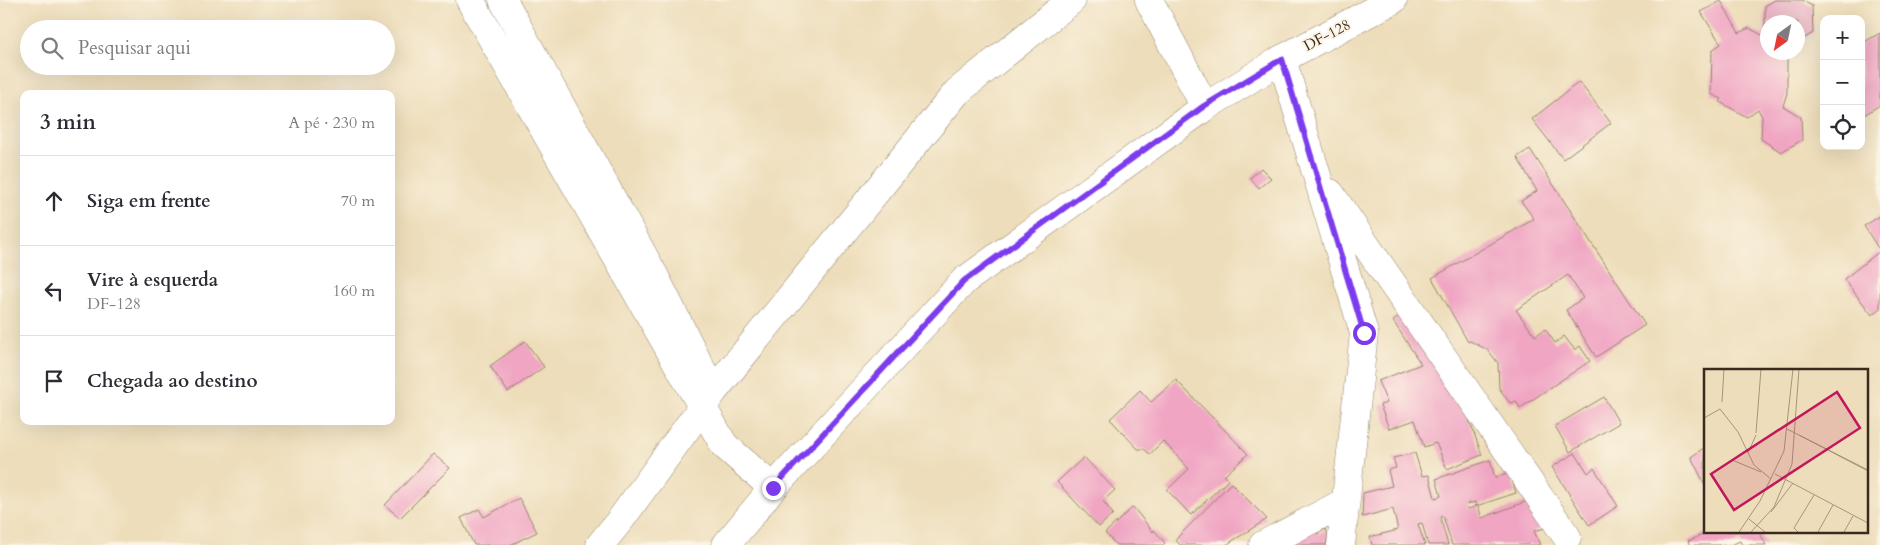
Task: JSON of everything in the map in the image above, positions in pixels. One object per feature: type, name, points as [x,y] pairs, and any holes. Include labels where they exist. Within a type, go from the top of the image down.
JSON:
[{"type":"street","points":[[470,0],[707,399]]},
{"type":"street","points":[[503,0],[654,275],[707,399],[724,445],[773,488]]},
{"type":"street","points":[[600,545],[621,519],[707,399],[957,92],[1072,0]]},
{"type":"street","points":[[1149,0],[1204,106]]},
{"type":"street","name":"DF-128","points":[[726,545],[773,488],[964,281],[1204,106],[1282,59],[1393,0]]},
{"type":"street","points":[[1282,59],[1364,333],[1341,545]]},
{"type":"street","points":[[1315,171],[1567,537]]},
{"type":"street","points":[[1263,545],[1345,502]]},
{"type":"building","points":[[1775,0],[1802,0],[1812,6],[1813,33],[1805,38],[1805,15],[1765,15],[1765,6]]},
{"type":"building","points":[[1721,1],[1739,33],[1749,28],[1760,34],[1760,60],[1787,60],[1787,93],[1783,106],[1801,117],[1802,140],[1781,152],[1761,139],[1762,117],[1758,109],[1747,117],[1720,102],[1722,99],[1711,94],[1712,50],[1721,44],[1701,12]]},
{"type":"building","points":[[1880,33],[1880,105],[1865,114],[1865,60],[1865,42]]},
{"type":"building","points":[[1579,82],[1611,123],[1563,159],[1532,119]]},
{"type":"building","points":[[1530,149],[1645,325],[1596,357],[1566,310],[1583,298],[1568,275],[1516,310],[1535,336],[1545,329],[1555,343],[1564,336],[1575,350],[1580,346],[1590,361],[1520,408],[1516,401],[1509,402],[1499,388],[1498,363],[1488,350],[1470,341],[1468,342],[1432,278],[1534,219],[1521,201],[1537,191],[1517,157]]},
{"type":"building","points":[[1261,168],[1271,178],[1259,188],[1250,178]]},
{"type":"building","points":[[1880,216],[1880,251],[1864,226]]},
{"type":"building","points":[[1880,251],[1880,309],[1872,315],[1844,279]]},
{"type":"building","points":[[1399,316],[1463,403],[1482,455],[1447,469],[1436,443],[1424,447],[1415,420],[1389,429],[1380,405],[1387,403],[1378,381],[1421,364],[1393,321]]},
{"type":"building","points":[[525,341],[544,367],[508,392],[490,366]]},
{"type":"building","points":[[1176,380],[1248,454],[1224,476],[1228,480],[1191,515],[1167,490],[1189,469],[1163,441],[1150,454],[1144,449],[1138,449],[1110,419],[1140,390],[1151,402]]},
{"type":"building","points":[[1604,397],[1619,423],[1570,452],[1555,426]]},
{"type":"building","points":[[1704,448],[1704,483],[1691,457]]},
{"type":"building","points":[[1415,453],[1422,476],[1429,475],[1435,498],[1441,496],[1436,479],[1490,460],[1495,478],[1510,473],[1516,493],[1476,506],[1475,502],[1467,504],[1468,509],[1478,506],[1482,518],[1530,500],[1553,526],[1534,531],[1540,545],[1452,545],[1443,516],[1440,517],[1448,545],[1428,545],[1422,523],[1418,524],[1425,545],[1372,545],[1370,537],[1398,530],[1393,509],[1362,517],[1363,493],[1392,486],[1388,470],[1396,468],[1393,458]]},
{"type":"building","points":[[1575,453],[1588,473],[1594,468],[1618,506],[1589,525],[1552,467]]},
{"type":"building","points":[[433,454],[450,468],[400,518],[385,505]]},
{"type":"building","points":[[1084,457],[1115,490],[1103,501],[1113,514],[1099,527],[1057,482]]},
{"type":"building","points":[[1231,483],[1267,519],[1226,545],[1180,545],[1176,540],[1178,537]]},
{"type":"building","points":[[519,498],[537,532],[510,545],[474,545],[461,518],[479,509],[484,517]]},
{"type":"building","points":[[1133,507],[1153,532],[1154,530],[1165,543],[1163,545],[1116,545],[1105,533]]},
{"type":"building","points":[[1314,527],[1318,534],[1325,529],[1328,533],[1326,545],[1287,545]]},
{"type":"building","points":[[1709,532],[1760,532],[1766,545],[1742,545],[1740,541],[1731,545],[1690,545],[1688,541]]},
{"type":"route","points":[[773,488],[964,281],[1204,106],[1282,59],[1364,333]]}]
